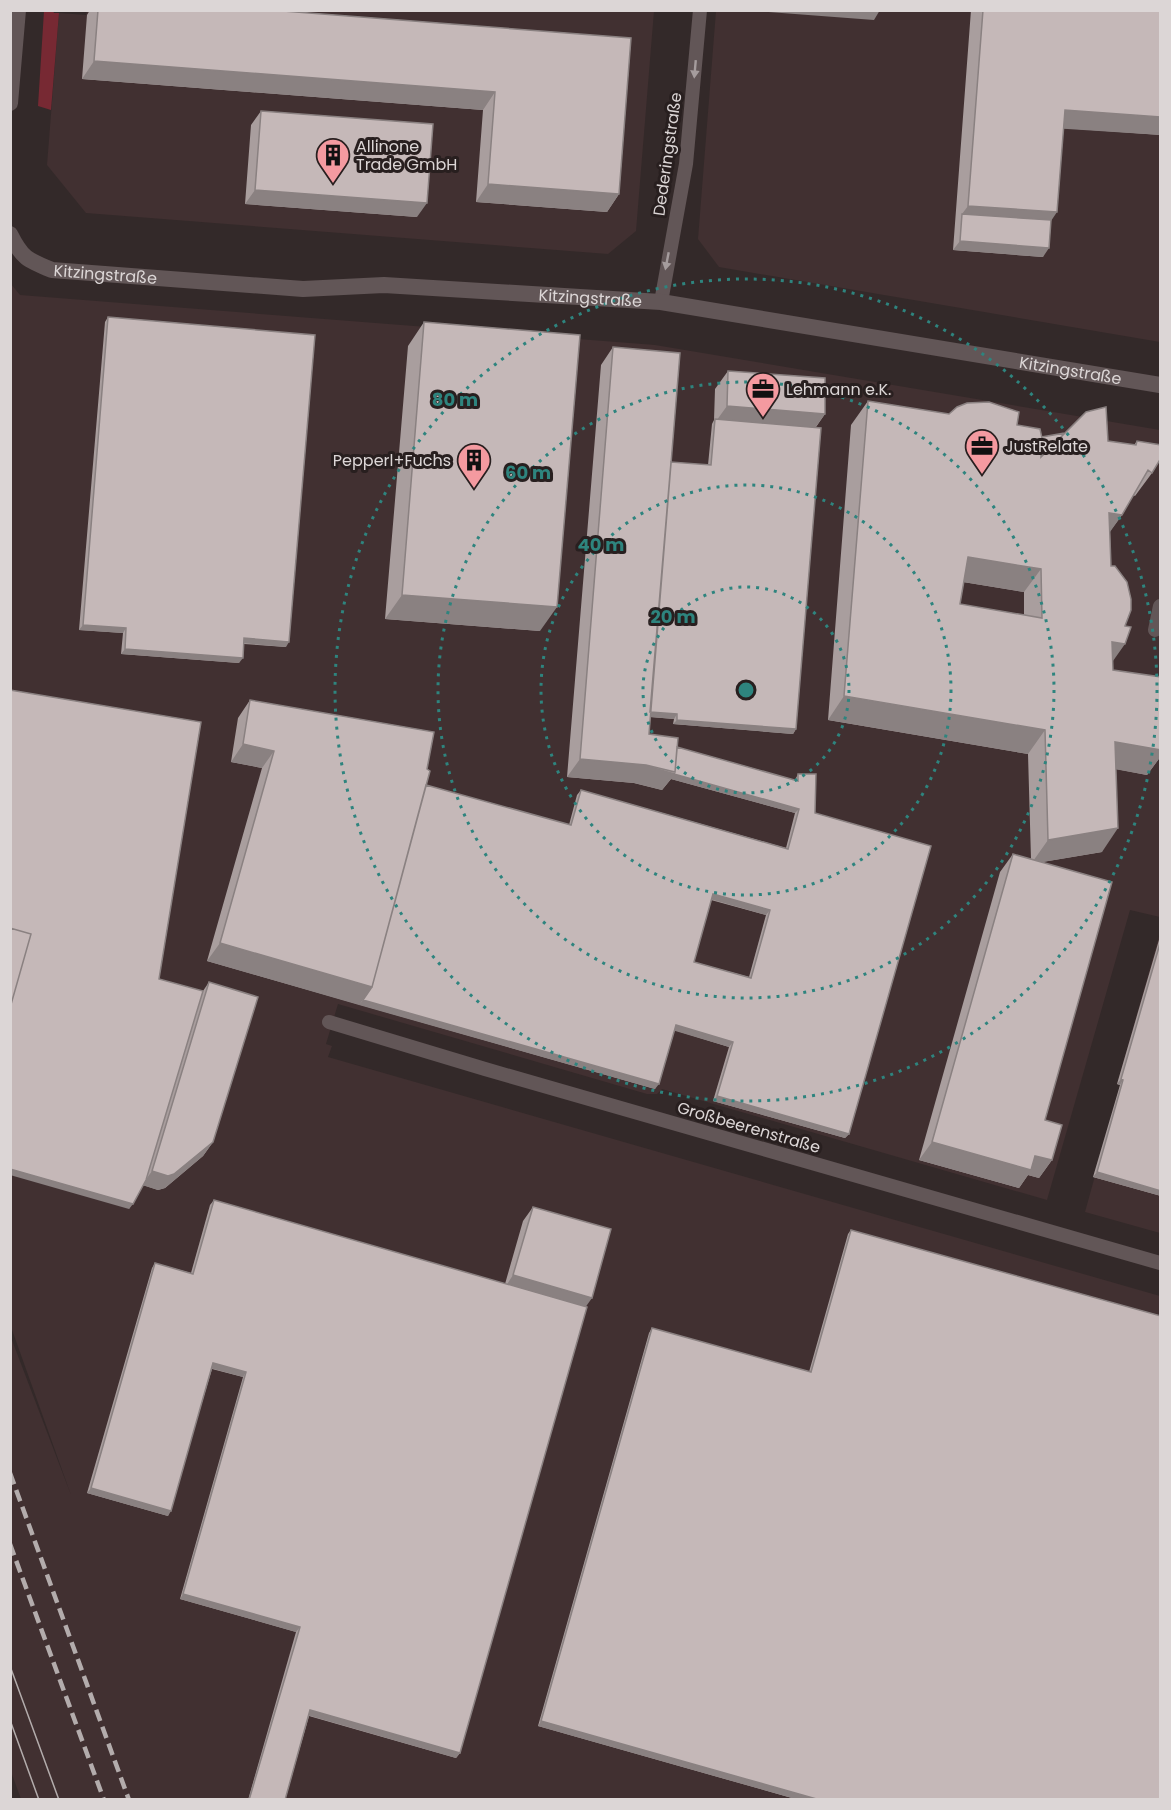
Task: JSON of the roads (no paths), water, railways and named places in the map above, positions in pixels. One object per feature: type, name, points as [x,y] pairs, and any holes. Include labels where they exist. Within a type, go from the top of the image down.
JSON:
[{"type":"street","points":[[10,104],[18,10]]},
{"type":"street","name":"Kitzingstraße","points":[[10,234],[19,252],[52,270],[213,284],[303,289],[384,285],[661,302],[1161,385]]},
{"type":"lane","name":"Dederingstraße","points":[[661,302],[664,273],[686,164],[700,10]]},
{"type":"lane","points":[[1155,630],[1161,606]]},
{"type":"lane","name":"Großbeerenstraße","points":[[329,1022],[1161,1263]]},
{"type":"tram line","points":[[10,1666],[59,1800]]},
{"type":"tram line","points":[[10,1720],[39,1800]]},
{"type":"railway","points":[[10,1473],[129,1800]]},
{"type":"railway","points":[[10,1544],[104,1800]]},
{"type":"place","name":"Allinone Trade GmbH","points":[[333,184]]},
{"type":"place","name":"Lehmann e.K.","points":[[763,418]]},
{"type":"place","name":"JustRelate","points":[[982,475]]},
{"type":"place","name":"Pepperl+Fuchs","points":[[474,489]]}]
